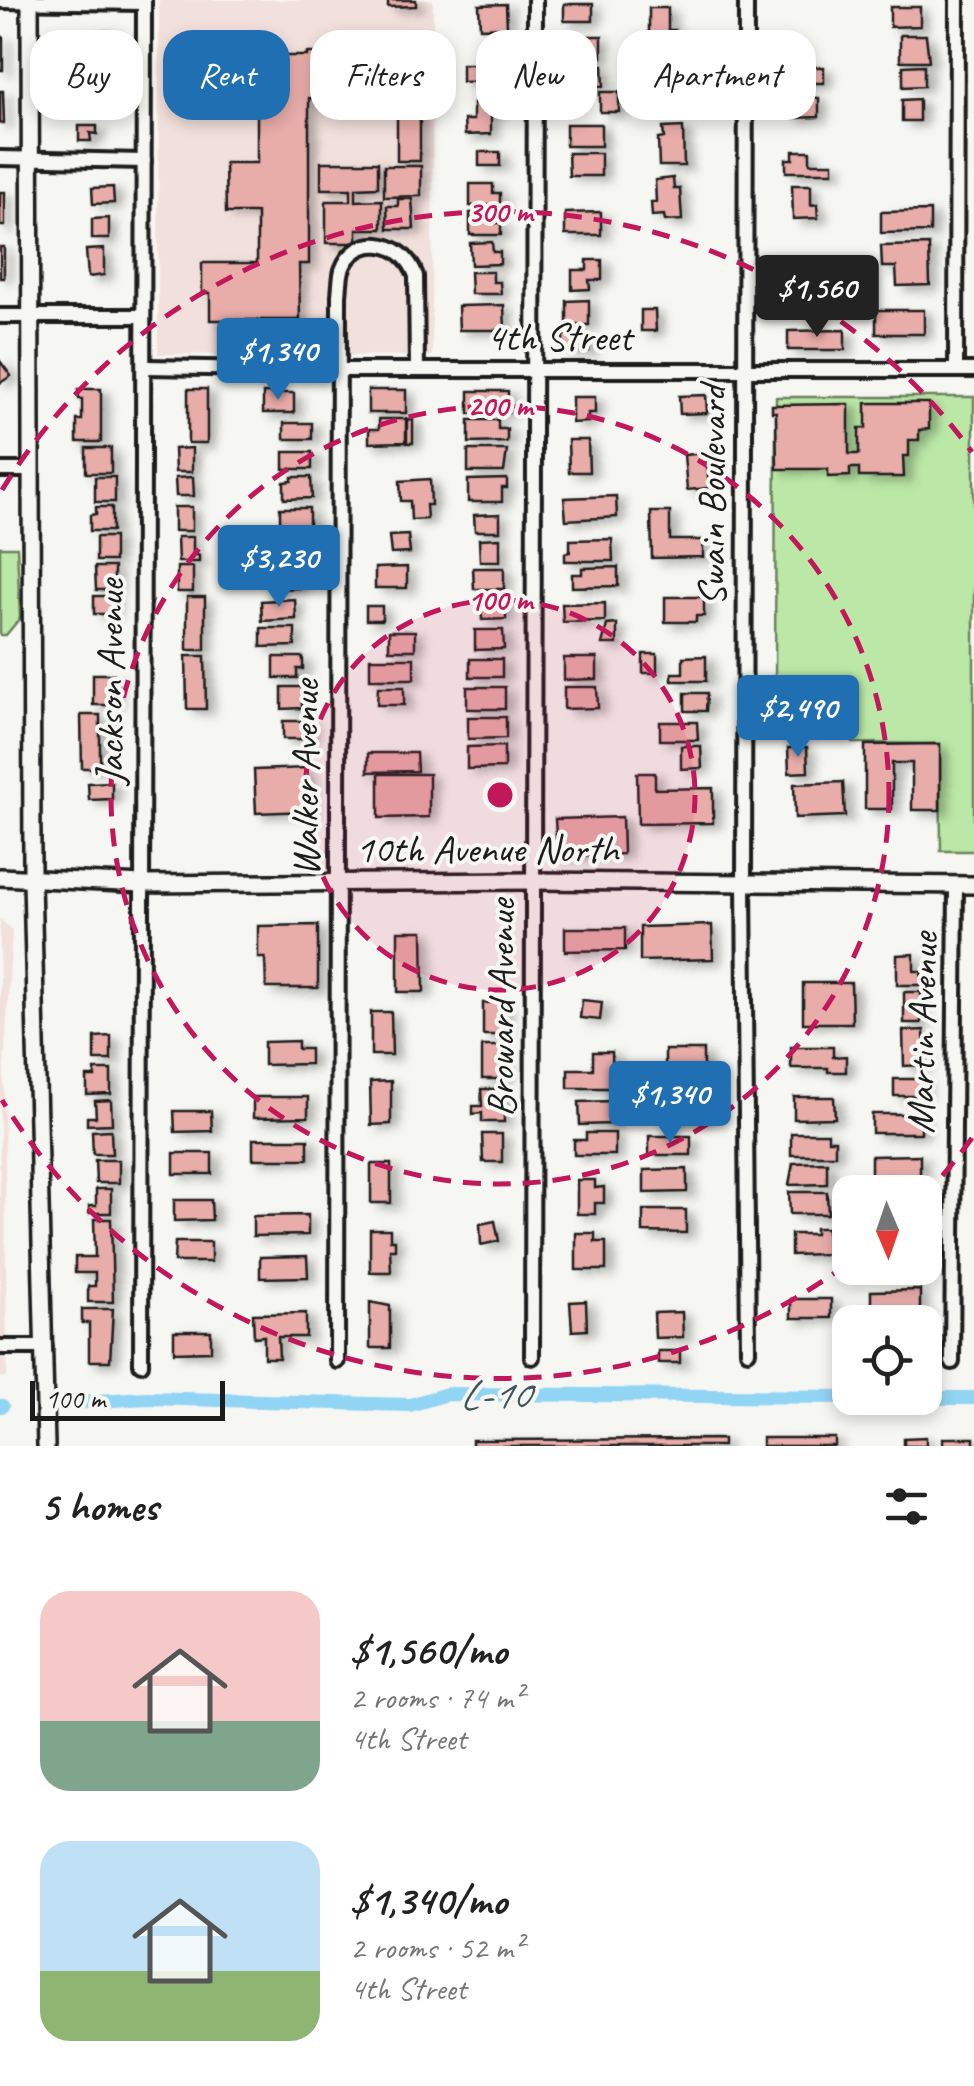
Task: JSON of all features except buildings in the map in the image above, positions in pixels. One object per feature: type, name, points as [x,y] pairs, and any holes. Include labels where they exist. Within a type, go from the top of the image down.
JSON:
[{"type":"street","name":"Broward Avenue","points":[[532,1357],[536,0]]},
{"type":"street","name":"Swain Boulevard","points":[[746,0],[744,883],[748,1351]]},
{"type":"street","points":[[956,370],[957,0]]},
{"type":"street","points":[[0,1],[144,2]]},
{"type":"street","points":[[30,1],[32,881],[46,1446]]},
{"type":"street","name":"Jackson Avenue","points":[[141,1364],[144,2]]},
{"type":"street","points":[[0,158],[144,160]]},
{"type":"street","name":"Walker Avenue","points":[[336,1361],[339,295],[342,268],[355,251],[380,244],[401,250],[412,263],[416,276],[417,370]]},
{"type":"street","points":[[0,316],[143,316]]},
{"type":"street","name":"4th Street","points":[[144,367],[974,370]]},
{"type":"street","points":[[0,470],[30,470]]},
{"type":"street","name":"10th Avenue North","points":[[0,877],[142,884],[534,881],[974,885]]},
{"type":"street","name":"Martin Avenue","points":[[952,1362],[956,885]]},
{"type":"street","points":[[0,1347],[45,1348]]},
{"type":"shaded area","points":[[159,0],[433,0],[433,30],[310,30],[310,120],[433,120],[432,356],[158,354]]},
{"type":"shaded area","points":[[0,919],[12,930],[4,1067],[7,1377],[0,1377]]},
{"type":"green space","points":[[776,397],[974,397],[974,851],[941,851],[940,744],[853,743],[851,694],[775,693]]},
{"type":"green space","points":[[0,547],[17,547],[20,618],[6,635],[0,635]]},
{"type":"waterway","name":"L-10","points":[[80,1402],[147,1398],[410,1405],[447,1394],[832,1397]]},
{"type":"waterway","name":"L-10","points":[[942,1398],[974,1398]]}]
